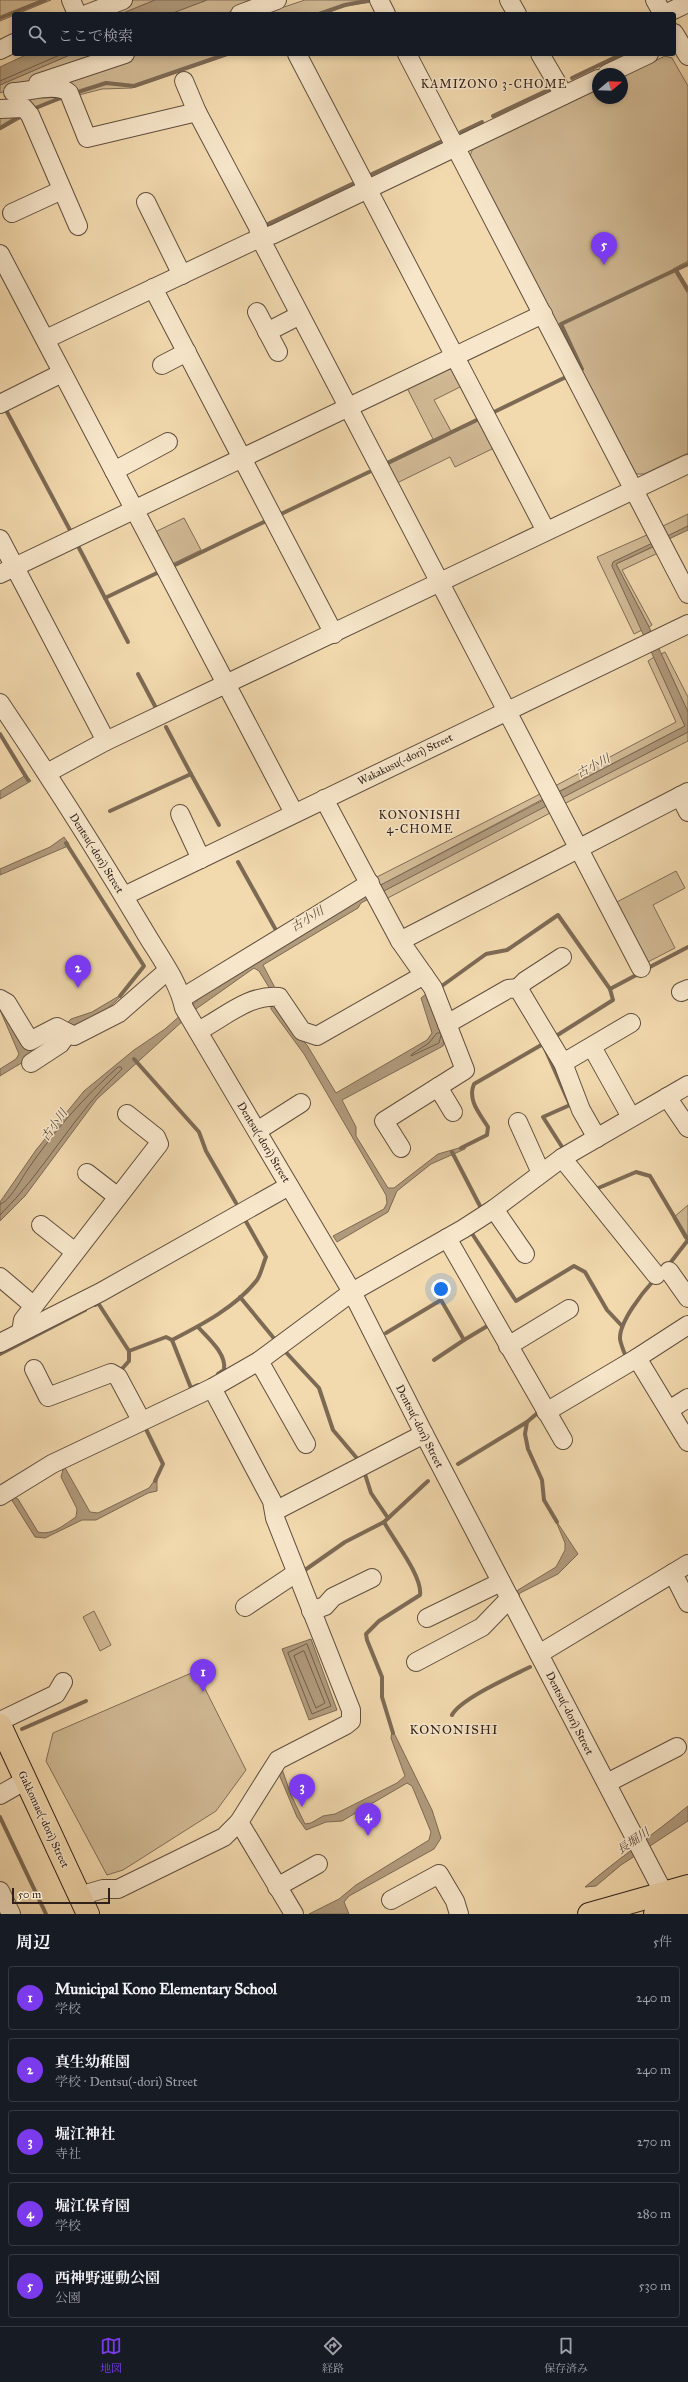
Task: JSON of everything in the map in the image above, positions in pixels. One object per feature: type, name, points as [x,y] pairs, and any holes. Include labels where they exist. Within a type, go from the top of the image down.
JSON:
[{"type":"main road","name":"Gakkomae(-dori) Street","points":[[0,1725],[84,1905]]},
{"type":"main road","points":[[589,1914],[671,1907],[688,1886]]},
{"type":"street","points":[[71,0],[76,12]]},
{"type":"street","points":[[92,12],[123,0]]},
{"type":"street","points":[[245,12],[277,0]]},
{"type":"street","points":[[379,0],[385,12]]},
{"type":"street","points":[[509,0],[516,12]]},
{"type":"street","points":[[655,0],[663,12]]},
{"type":"street","points":[[668,12],[688,3]]},
{"type":"street","points":[[676,39],[688,56]]},
{"type":"street","points":[[0,50],[12,44]]},
{"type":"street","points":[[6,95],[119,56]]},
{"type":"street","points":[[299,56],[366,189],[546,531]]},
{"type":"street","points":[[408,56],[688,594]]},
{"type":"street","points":[[541,56],[564,95]]},
{"type":"street","points":[[620,68],[645,56]]},
{"type":"street","points":[[184,81],[197,112],[258,228],[260,238],[300,316],[641,968]]},
{"type":"street","points":[[46,339],[456,147],[592,81]]},
{"type":"street","points":[[6,95],[54,87],[65,89],[69,93],[87,138],[197,112]]},
{"type":"street","points":[[0,109],[24,108],[44,96],[65,89]]},
{"type":"street","points":[[24,108],[30,115],[78,226]]},
{"type":"street","points":[[12,213],[62,190]]},
{"type":"street","points":[[146,202],[182,275]]},
{"type":"street","points":[[0,254],[294,813]]},
{"type":"street","points":[[153,288],[334,634]]},
{"type":"street","points":[[257,312],[278,352]]},
{"type":"street","points":[[7,570],[543,314]]},
{"type":"street","points":[[267,332],[300,316]]},
{"type":"street","points":[[162,365],[186,352]]},
{"type":"street","points":[[0,404],[62,373]]},
{"type":"street","points":[[114,471],[168,442]]},
{"type":"street","points":[[47,772],[106,741],[227,685],[688,464]]},
{"type":"street","points":[[0,539],[7,570],[106,741]]},
{"type":"street","name":"Wakakusu(-dori) Street","points":[[124,896],[506,710],[688,624]]},
{"type":"street","name":"Dentsu(-dori) Street","points":[[0,703],[47,772],[124,896],[168,971],[188,1014],[352,1292],[424,1434],[671,1907]]},
{"type":"street","points":[[324,799],[400,942],[433,988],[465,1070],[384,1121],[401,1148]]},
{"type":"street","points":[[400,942],[579,850],[685,800]]},
{"type":"street","points":[[180,814],[201,858]]},
{"type":"street","points":[[188,1014],[374,891]]},
{"type":"street","points":[[447,1024],[508,989],[518,988],[525,981],[562,957]]},
{"type":"street","points":[[0,999],[6,1003],[30,1041],[63,1030],[74,1036],[119,1013],[168,971]]},
{"type":"street","points":[[188,1014],[230,1011],[274,997],[302,1031],[317,1036],[424,975]]},
{"type":"street","points":[[518,988],[563,1063],[581,1110],[597,1138]]},
{"type":"street","points":[[563,1063],[631,1024]]},
{"type":"street","points":[[30,1063],[60,1044],[63,1030]]},
{"type":"street","points":[[592,1047],[631,1117]]},
{"type":"street","points":[[4,1494],[52,1464],[141,1420],[212,1388],[259,1361],[352,1292],[447,1238],[494,1209],[562,1158],[688,1085]]},
{"type":"street","points":[[438,1087],[453,1112]]},
{"type":"street","points":[[667,1097],[688,1128]]},
{"type":"street","points":[[257,1131],[301,1103]]},
{"type":"street","points":[[21,1332],[23,1320],[159,1144],[156,1137],[127,1114]]},
{"type":"street","points":[[518,1122],[541,1173]]},
{"type":"street","points":[[562,1158],[662,1273],[688,1298]]},
{"type":"street","points":[[87,1173],[118,1197]]},
{"type":"street","points":[[0,1343],[101,1292],[289,1186]]},
{"type":"street","points":[[494,1209],[525,1254]]},
{"type":"street","points":[[40,1225],[75,1252]]},
{"type":"street","points":[[447,1238],[563,1440]]},
{"type":"street","points":[[0,1277],[34,1306]]},
{"type":"street","points":[[508,1346],[570,1309]]},
{"type":"street","points":[[544,1409],[637,1358],[688,1326]]},
{"type":"street","points":[[637,1358],[688,1442]]},
{"type":"street","points":[[259,1361],[306,1444]]},
{"type":"street","points":[[34,1369],[48,1397],[112,1373],[118,1377],[141,1420]]},
{"type":"street","points":[[84,1905],[103,1889],[118,1889],[172,1864],[224,1837],[239,1822],[278,1760],[351,1721],[351,1710],[296,1573],[275,1518],[275,1511],[212,1388]]},
{"type":"street","points":[[669,1410],[688,1398]]},
{"type":"street","points":[[275,1511],[424,1434]]},
{"type":"street","points":[[539,1654],[688,1564]]},
{"type":"street","points":[[245,1607],[296,1573]]},
{"type":"street","points":[[673,1573],[688,1603]]},
{"type":"street","points":[[311,1611],[325,1606],[333,1597],[372,1578]]},
{"type":"street","points":[[427,1618],[502,1582]]},
{"type":"street","points":[[416,1662],[482,1627],[510,1598]]},
{"type":"street","points":[[0,1721],[56,1694],[63,1682]]},
{"type":"street","points":[[607,1783],[677,1747]]},
{"type":"street","points":[[0,1795],[26,1780]]},
{"type":"street","points":[[239,1822],[294,1914]]},
{"type":"street","points":[[278,1886],[318,1864]]},
{"type":"street","points":[[391,1900],[439,1874],[455,1901],[459,1914]]},
{"type":"street","points":[[0,1891],[11,1914]]},
{"type":"shaded area","points":[[0,0],[51,0],[22,12],[12,12],[12,16],[0,21]]},
{"type":"shaded area","points":[[134,0],[155,0],[126,12],[108,12]]},
{"type":"shaded area","points":[[207,0],[265,0],[230,12],[175,12]]},
{"type":"shaded area","points":[[305,0],[385,0],[345,6],[329,12],[269,12]]},
{"type":"shaded area","points":[[67,56],[102,56],[0,93],[0,85]]},
{"type":"shaded area","points":[[134,56],[225,56],[132,88],[102,89],[48,103],[0,130],[0,105],[33,89]]},
{"type":"shaded area","points":[[665,56],[672,58],[688,86],[688,261],[673,269],[688,294],[688,453],[644,474],[636,474],[470,156],[473,148],[592,91],[592,104],[628,104],[628,74]]},
{"type":"shaded area","points":[[448,365],[456,369],[464,385],[434,400],[451,431],[480,417],[496,447],[455,467],[450,457],[397,483],[386,462],[433,439],[406,386]]},
{"type":"shaded area","points":[[688,514],[688,526],[668,536],[663,526]]},
{"type":"shaded area","points":[[184,518],[201,550],[172,564],[155,532]]},
{"type":"shaded area","points":[[649,534],[653,543],[613,562],[612,566],[642,630],[634,634],[597,557]]},
{"type":"shaded area","points":[[655,546],[658,553],[622,570],[652,625],[649,627],[616,564]]},
{"type":"shaded area","points":[[665,652],[688,697],[688,712],[661,654]]},
{"type":"shaded area","points":[[654,657],[685,726],[556,793],[553,787],[676,722],[648,661]]},
{"type":"shaded area","points":[[688,732],[688,741],[562,805],[559,799]]},
{"type":"shaded area","points":[[542,793],[545,798],[377,887],[373,879]]},
{"type":"shaded area","points":[[548,804],[552,812],[384,900],[380,893]]},
{"type":"shaded area","points":[[676,871],[685,888],[653,905],[675,948],[644,964],[613,904]]},
{"type":"shaded area","points":[[688,1205],[688,1238],[685,1239],[673,1218]]},
{"type":"shaded area","points":[[94,1611],[111,1645],[100,1651],[83,1617]]},
{"type":"shaded area","points":[[196,1671],[246,1770],[216,1811],[123,1870],[107,1875],[46,1761],[53,1733]]},
{"type":"water","points":[[155,0],[207,0],[175,12],[126,12]]},
{"type":"water","points":[[24,56],[67,56],[0,85],[0,67]]},
{"type":"water","points":[[688,526],[688,530],[616,564],[649,627],[688,712],[688,732],[361,903],[358,908],[263,965],[274,986],[277,1006],[295,1033],[307,1045],[336,1093],[427,1040],[432,1033],[421,998],[426,994],[445,1034],[443,1046],[342,1100],[356,1127],[356,1136],[388,1188],[394,1188],[438,1154],[466,1146],[465,1149],[431,1164],[397,1191],[388,1212],[337,1242],[333,1236],[384,1209],[387,1203],[386,1195],[304,1054],[271,1009],[270,989],[259,971],[254,968],[196,1009],[97,1099],[25,1196],[0,1221],[0,1202],[36,1150],[84,1091],[134,1050],[165,1029],[200,998],[201,992],[377,887],[685,726],[612,566],[613,562]]},
{"type":"water","points":[[26,775],[31,781],[0,799],[0,791]]},
{"type":"water","points":[[64,837],[69,844],[68,846],[0,875],[0,869],[50,847]]},
{"type":"water","points":[[124,993],[96,1018],[0,1076],[0,1069],[16,1059],[19,1054],[0,1010],[8,1018],[27,1050],[57,1033],[71,1019],[92,1012]]},
{"type":"water","points":[[64,1466],[90,1512],[98,1513],[149,1488],[157,1477],[157,1491],[148,1493],[96,1520],[82,1520],[45,1538],[35,1537],[8,1494],[18,1499],[38,1532],[43,1533],[58,1529],[76,1517],[77,1509],[61,1477]]},
{"type":"water","points":[[555,1519],[578,1554],[558,1574],[520,1593],[506,1615],[495,1623],[518,1590],[556,1567],[565,1550],[565,1543]]},
{"type":"water","points":[[311,1639],[337,1710],[309,1720],[282,1649]]},
{"type":"water","points":[[392,1729],[432,1810],[441,1838],[434,1849],[349,1896],[344,1902],[349,1914],[309,1914],[339,1899],[356,1885],[429,1840],[431,1832],[412,1786],[407,1783],[342,1821],[326,1822],[306,1830],[297,1817],[278,1772],[281,1766],[291,1795],[305,1824],[311,1823],[323,1816],[335,1814],[397,1783],[405,1776],[391,1738]]},
{"type":"water","points":[[688,1806],[688,1821],[621,1865],[596,1886],[585,1887],[611,1866]]},
{"type":"waterway","points":[[15,12],[45,0]]},
{"type":"waterway","points":[[325,12],[345,5],[371,0]]},
{"type":"waterway","points":[[0,18],[12,13]]},
{"type":"waterway","points":[[78,92],[106,83],[134,86],[221,56]]},
{"type":"waterway","points":[[572,78],[618,56]]},
{"type":"waterway","points":[[493,116],[548,90]]},
{"type":"waterway","points":[[33,109],[63,97]]},
{"type":"waterway","points":[[0,128],[20,116]]},
{"type":"waterway","points":[[461,132],[482,122]]},
{"type":"waterway","points":[[370,175],[440,142]]},
{"type":"waterway","points":[[268,224],[352,184]]},
{"type":"waterway","points":[[582,369],[561,324],[688,264]]},
{"type":"waterway","points":[[676,270],[688,290]]},
{"type":"waterway","points":[[492,413],[566,377]]},
{"type":"waterway","points":[[6,410],[71,532]]},
{"type":"waterway","points":[[388,463],[479,419]]},
{"type":"waterway","points":[[281,514],[369,472]]},
{"type":"waterway","points":[[175,565],[266,521]]},
{"type":"waterway","points":[[78,546],[128,642]]},
{"type":"waterway","points":[[105,598],[157,573]]},
{"type":"waterway","points":[[138,674],[156,708]]},
{"type":"waterway","points":[[110,811],[191,774],[166,727]]},
{"type":"waterway","points":[[0,734],[28,780]]},
{"type":"waterway","points":[[191,774],[219,825]]},
{"type":"waterway","points":[[66,843],[144,966],[120,996]]},
{"type":"waterway","points":[[238,862],[277,932]]},
{"type":"waterway","points":[[439,988],[486,954],[507,950],[558,915],[610,989],[640,973]]},
{"type":"waterway","points":[[646,969],[688,947]]},
{"type":"waterway","points":[[556,1036],[613,1000],[610,989]]},
{"type":"waterway","points":[[461,1148],[487,1135],[488,1127],[475,1107],[473,1101],[472,1090],[474,1084],[543,1044],[570,1105],[543,1117],[564,1150]]},
{"type":"waterway","points":[[134,1059],[199,1132],[206,1151],[236,1203]]},
{"type":"waterway","points":[[452,1152],[481,1208],[480,1210]]},
{"type":"waterway","points":[[595,1187],[596,1189],[636,1172],[650,1176],[688,1240]]},
{"type":"waterway","points":[[95,1305],[98,1303],[129,1351],[166,1337],[172,1340],[206,1322],[229,1307],[249,1290],[261,1272],[266,1257],[244,1218]]},
{"type":"waterway","points":[[471,1232],[516,1301],[574,1266],[585,1272],[607,1310],[622,1326]]},
{"type":"waterway","points":[[667,1267],[688,1240]]},
{"type":"waterway","points":[[625,1359],[626,1357],[620,1339],[623,1324],[638,1299],[654,1280]]},
{"type":"waterway","points":[[240,1297],[277,1342]]},
{"type":"waterway","points":[[386,1333],[441,1300],[464,1340],[489,1325],[490,1327]]},
{"type":"waterway","points":[[0,1354],[85,1310]]},
{"type":"waterway","points":[[198,1327],[216,1347],[223,1358],[224,1370],[218,1374]]},
{"type":"waterway","points":[[172,1340],[191,1388],[198,1385]]},
{"type":"waterway","points":[[434,1360],[464,1340]]},
{"type":"waterway","points":[[282,1348],[319,1388],[333,1430],[361,1463]]},
{"type":"waterway","points":[[120,1371],[129,1361],[129,1351]]},
{"type":"waterway","points":[[458,1464],[527,1422],[541,1410]]},
{"type":"waterway","points":[[527,1422],[525,1434],[528,1449],[542,1480],[544,1500],[557,1522]]},
{"type":"waterway","points":[[144,1425],[163,1464],[155,1481]]},
{"type":"waterway","points":[[364,1471],[371,1493],[388,1518]]},
{"type":"waterway","points":[[305,1570],[345,1542],[384,1522],[428,1481]]},
{"type":"waterway","points":[[384,1522],[412,1568],[420,1587],[420,1595],[379,1621],[366,1634],[382,1677],[382,1697],[393,1733]]},
{"type":"waterway","points":[[452,1715],[465,1702],[475,1695],[530,1667]]},
{"type":"waterway","points":[[22,1729],[86,1701]]},
{"type":"waterway","points":[[0,1817],[46,1914]]},
{"type":"place","name":"西神野運動公園","points":[[604,265]]},
{"type":"place","name":"真生幼稚園","points":[[78,988]]},
{"type":"place","name":"Municipal Kono Elementary School","points":[[203,1692]]},
{"type":"place","name":"堀江神社","points":[[302,1807]]},
{"type":"place","name":"堀江保育園","points":[[368,1836]]},
{"type":"district","name":"KAMIZONO 3-CHOME","points":[[494,84]]},
{"type":"district","name":"KONONISHI 4-CHOME","points":[[420,822]]},
{"type":"district","name":"KONONISHI","points":[[454,1729]]},
{"type":"water label","name":"古小川","points":[[593,766]]},
{"type":"water label","name":"古小川","points":[[307,919]]},
{"type":"water label","name":"古小川","points":[[54,1125]]},
{"type":"water label","name":"長堀川","points":[[633,1841]]}]
